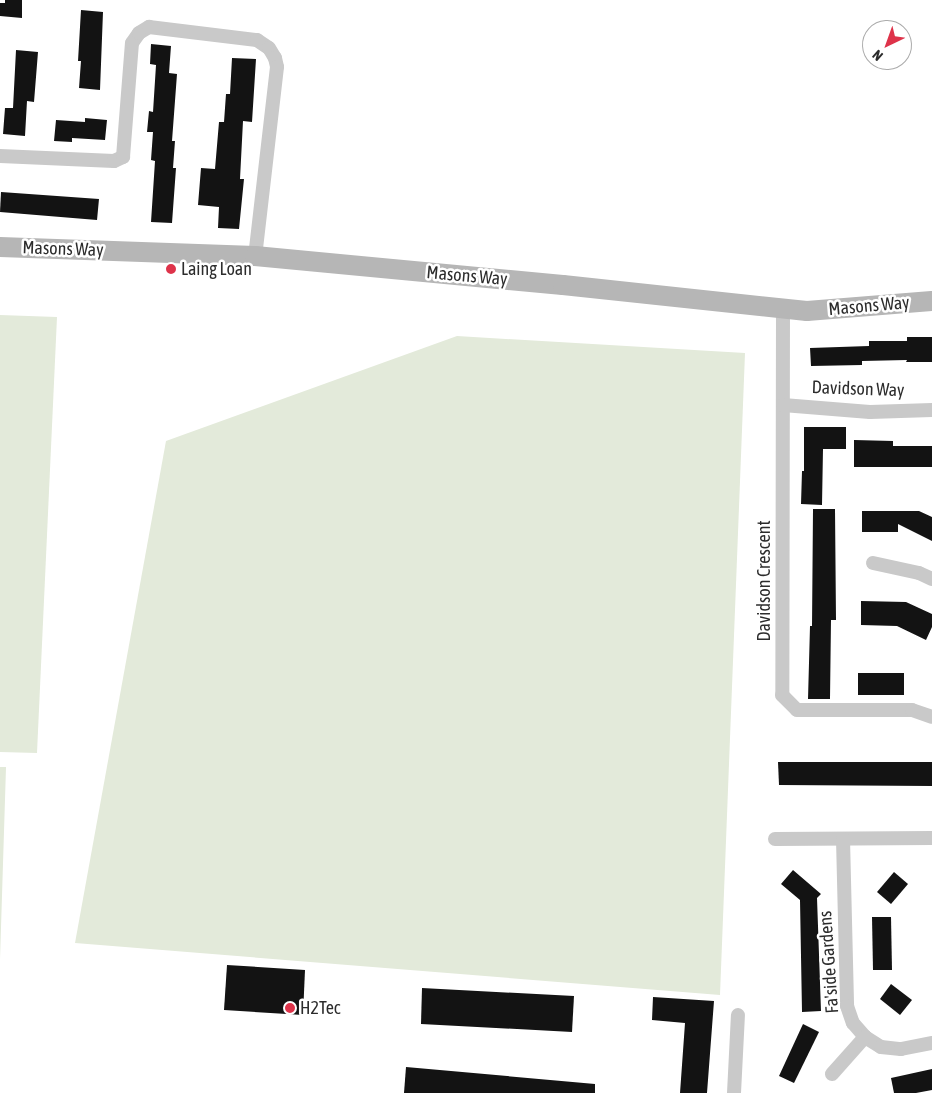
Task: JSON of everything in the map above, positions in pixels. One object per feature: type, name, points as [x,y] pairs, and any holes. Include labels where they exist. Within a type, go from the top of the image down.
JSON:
[{"type":"street","points":[[0,156],[114,161],[123,157],[132,43],[139,33],[148,27],[256,40],[268,48],[275,58],[277,67],[255,256]]},
{"type":"street","name":"Masons Way","points":[[0,247],[255,256],[563,284],[807,311],[932,301]]},
{"type":"street","name":"Davidson Crescent","points":[[783,309],[782,695],[798,710],[912,710],[932,717]]},
{"type":"street","name":"Davidson Way","points":[[783,404],[870,412],[932,410]]},
{"type":"street","points":[[873,563],[919,573],[932,579]]},
{"type":"street","points":[[774,839],[932,838]]},
{"type":"street","name":"Fa'side Gardens","points":[[842,839],[847,1006],[853,1023],[864,1037]]},
{"type":"street","points":[[734,1093],[738,1015]]},
{"type":"street","points":[[832,1074],[864,1037],[882,1047],[891,1048],[932,1043]]},
{"type":"green space","points":[[0,315],[57,317],[37,753],[0,752]]},
{"type":"green space","points":[[457,336],[745,353],[720,995],[75,943],[166,441]]},
{"type":"green space","points":[[0,767],[6,767],[0,959]]},
{"type":"building","points":[[5,0],[22,0],[22,18],[0,16],[0,3],[5,3]]},
{"type":"building","points":[[81,10],[103,12],[100,90],[79,88],[81,61],[78,61]]},
{"type":"building","points":[[151,44],[171,46],[169,73],[177,74],[172,141],[175,141],[173,168],[176,168],[172,223],[151,222],[155,161],[151,160],[153,132],[147,132],[149,111],[153,112],[156,65],[150,64]]},
{"type":"building","points":[[16,50],[38,52],[34,102],[27,101],[25,136],[3,134],[5,108],[13,108]]},
{"type":"building","points":[[232,58],[256,59],[252,122],[243,121],[240,179],[244,179],[239,229],[218,228],[219,207],[198,205],[201,168],[215,169],[219,122],[224,122],[226,94],[230,94]]},
{"type":"building","points":[[85,118],[107,120],[105,140],[72,138],[72,142],[54,141],[56,120],[85,122]]},
{"type":"building","points":[[1,192],[99,199],[97,220],[0,212]]},
{"type":"building","points":[[907,337],[932,337],[932,362],[906,362],[907,360],[862,361],[862,365],[811,366],[810,348],[869,346],[869,341],[907,341]]},
{"type":"building","points":[[804,427],[846,427],[846,449],[823,449],[822,505],[801,504],[802,471],[804,471]]},
{"type":"building","points":[[854,440],[893,441],[893,446],[932,446],[932,467],[854,467]]},
{"type":"building","points":[[813,509],[835,509],[836,620],[831,620],[830,699],[808,699],[810,626],[812,626]]},
{"type":"building","points":[[862,511],[919,511],[932,517],[932,541],[898,524],[898,532],[862,532]]},
{"type":"building","points":[[861,601],[906,602],[932,614],[932,627],[926,640],[897,626],[861,625]]},
{"type":"building","points":[[858,673],[904,673],[904,695],[858,695]]},
{"type":"building","points":[[778,762],[932,762],[932,786],[779,785]]},
{"type":"building","points":[[793,870],[821,894],[817,898],[821,1011],[802,1012],[800,900],[781,884]]},
{"type":"building","points":[[894,872],[908,884],[891,904],[877,892]]},
{"type":"building","points":[[872,917],[891,917],[892,970],[873,970]]},
{"type":"building","points":[[227,965],[305,970],[303,1015],[224,1010]]},
{"type":"building","points":[[891,984],[912,1000],[900,1015],[880,999]]},
{"type":"building","points":[[422,988],[574,996],[572,1032],[421,1024]]},
{"type":"building","points":[[653,997],[714,1001],[707,1093],[680,1093],[685,1023],[652,1020]]},
{"type":"building","points":[[803,1024],[819,1032],[794,1083],[779,1076]]},
{"type":"building","points":[[406,1067],[595,1084],[595,1093],[404,1093]]},
{"type":"building","points":[[932,1069],[932,1090],[916,1093],[894,1093],[891,1078]]},
{"type":"place","name":"Laing Loan","points":[[171,269]]},
{"type":"place","name":"H2Tec","points":[[290,1008]]}]
